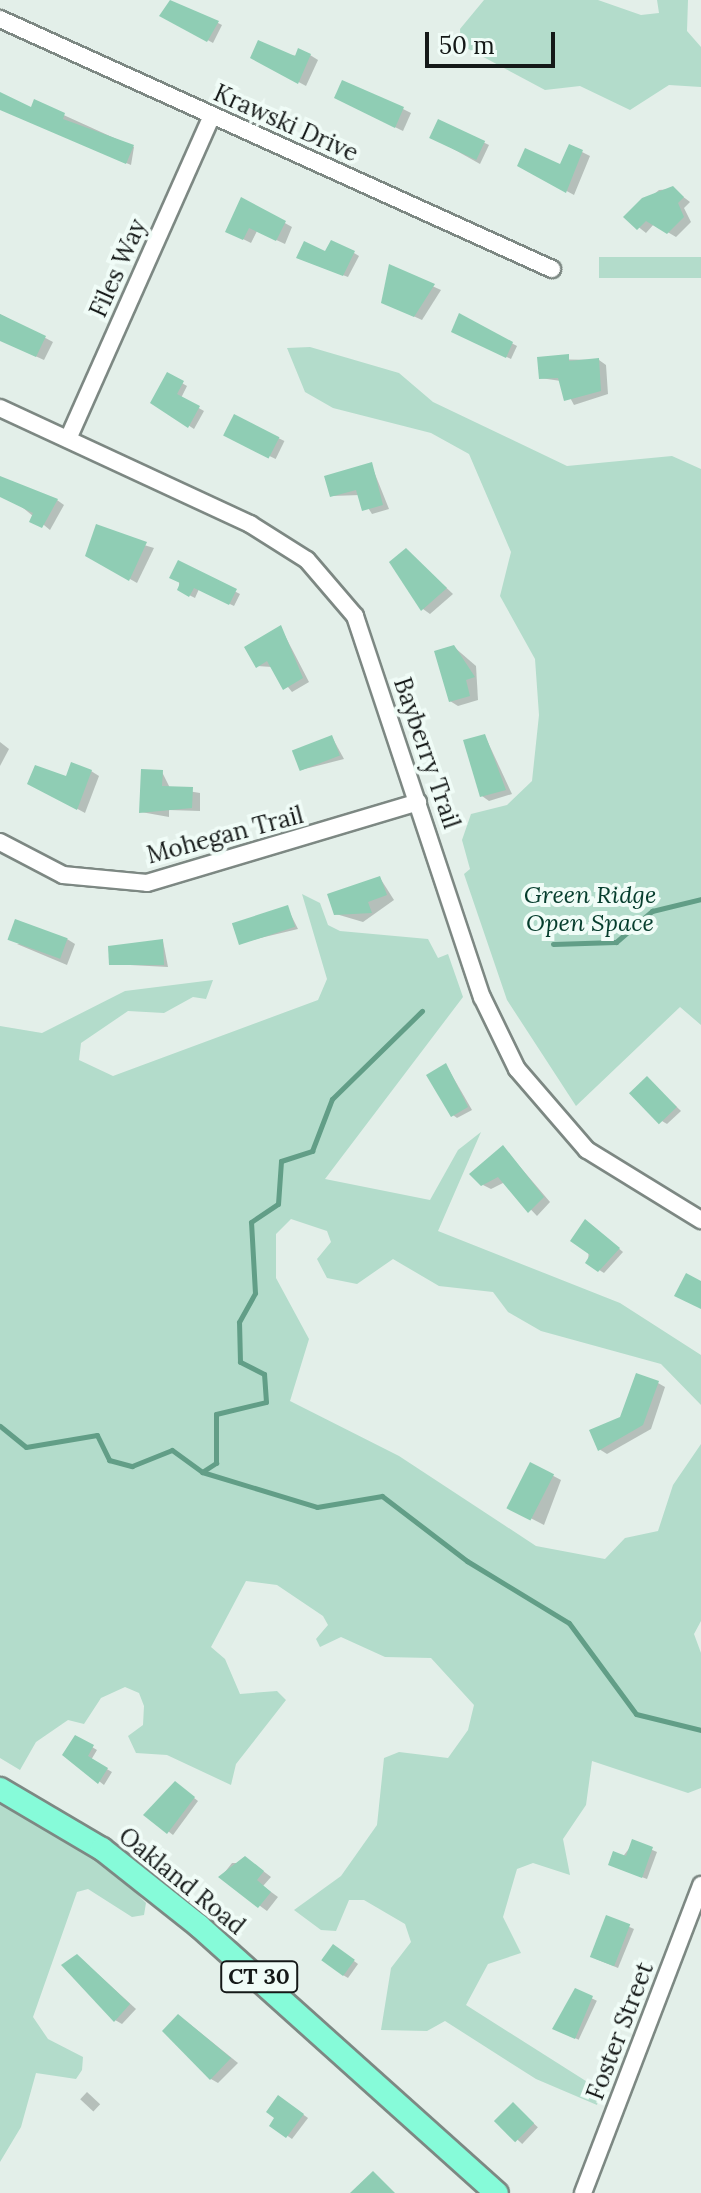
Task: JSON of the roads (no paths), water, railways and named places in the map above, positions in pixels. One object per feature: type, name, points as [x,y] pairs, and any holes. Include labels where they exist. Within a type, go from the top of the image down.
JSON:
[{"type":"main road","name":"Oakland Road","points":[[0,1789],[102,1849],[192,1920],[497,2193]]},
{"type":"street","name":"Krawski Drive","points":[[0,19],[552,269]]},
{"type":"street","name":"Files Way","points":[[68,439],[212,116]]},
{"type":"street","name":"Bayberry Trail","points":[[0,408],[250,524],[307,560],[355,616],[482,997],[517,1069],[587,1150],[701,1220]]},
{"type":"street","name":"Mohegan Trail","points":[[0,842],[63,875],[147,883],[418,802]]},
{"type":"street","name":"Foster Street","points":[[583,2193],[701,1885]]},
{"type":"waterway","points":[[553,944],[616,942],[652,911],[701,899]]},
{"type":"waterway","points":[[0,1426],[26,1447],[97,1435],[109,1460],[132,1466],[172,1450],[202,1472],[216,1463],[216,1414],[266,1402],[264,1374],[240,1362],[239,1322],[255,1293],[251,1222],[278,1204],[281,1161],[312,1151],[332,1099],[422,1011]]},
{"type":"waterway","points":[[202,1472],[317,1507],[382,1496],[467,1561],[569,1623],[636,1714],[701,1730]]},
{"type":"park label","name":"Green Ridge Open Space","points":[[590,909]]}]
